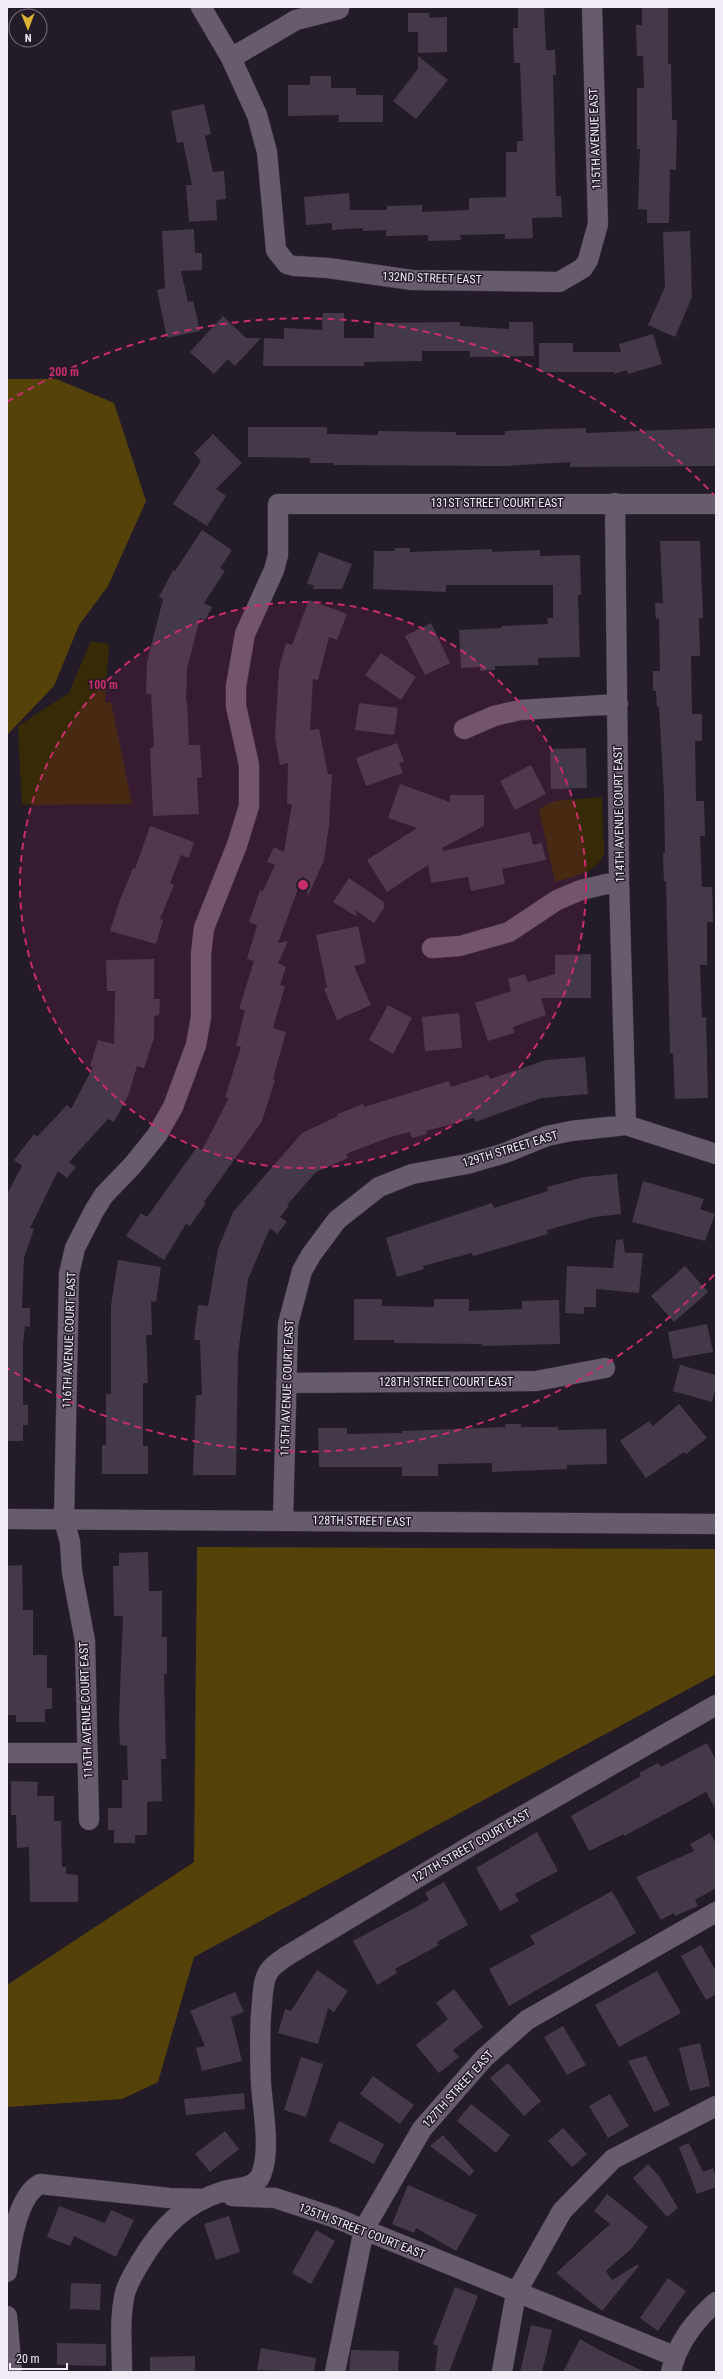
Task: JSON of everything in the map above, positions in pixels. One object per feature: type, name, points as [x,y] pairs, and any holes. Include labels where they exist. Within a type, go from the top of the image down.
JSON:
[{"type":"street","points":[[201,7],[231,58],[296,20],[339,9]]},
{"type":"street","name":"115TH AVENUE EAST","points":[[583,268],[588,260],[598,224],[592,7]]},
{"type":"street","name":"132ND STREET EAST","points":[[231,58],[257,116],[267,152],[276,250],[281,258],[295,266],[328,268],[412,280],[559,282],[583,268]]},
{"type":"street","name":"114TH AVENUE COURT EAST","points":[[615,503],[619,881],[626,1125]]},
{"type":"street","name":"131ST STREET COURT EAST","points":[[278,504],[716,504]]},
{"type":"street","name":"116TH AVENUE COURT EAST","points":[[89,1820],[85,1641],[72,1572],[70,1542],[64,1520],[69,1274],[75,1248],[94,1211],[104,1196],[157,1135],[173,1107],[196,1045],[201,1017],[201,954],[204,928],[237,846],[249,806],[248,765],[236,706],[236,686],[244,634],[274,570],[278,555],[278,504]]},
{"type":"street","points":[[464,729],[494,716],[520,710],[618,704]]},
{"type":"street","points":[[432,948],[460,946],[509,932],[558,900],[581,890],[619,881]]},
{"type":"street","name":"129TH STREET EAST","points":[[337,1220],[379,1187],[412,1174],[473,1162],[505,1153],[547,1136],[571,1131],[626,1125],[716,1154]]},
{"type":"street","name":"115TH AVENUE COURT EAST","points":[[283,1520],[288,1324],[300,1277],[311,1255],[337,1220]]},
{"type":"street","name":"128TH STREET COURT EAST","points":[[286,1383],[536,1381],[605,1368]]},
{"type":"street","name":"128TH STREET EAST","points":[[7,1519],[716,1524]]},
{"type":"street","name":"127TH STREET COURT EAST","points":[[203,2199],[224,2191],[256,2183],[261,2175],[264,2165],[265,2126],[260,2015],[264,1983],[270,1970],[286,1957],[479,1841],[716,1705]]},
{"type":"street","points":[[7,1754],[88,1753]]},
{"type":"street","name":"127TH STREET EAST","points":[[335,2372],[364,2229],[422,2129],[484,2058],[527,2020],[716,1912]]},
{"type":"street","points":[[502,2372],[516,2293],[562,2211],[613,2158],[716,2106]]},
{"type":"street","name":"125TH STREET COURT EAST","points":[[7,2272],[17,2220],[28,2192],[40,2184],[169,2198],[203,2199],[230,2196],[275,2198],[364,2229],[516,2293],[638,2340],[673,2364]]},
{"type":"street","points":[[122,2372],[122,2328],[125,2294],[130,2279],[154,2238],[179,2213],[203,2199]]},
{"type":"street","points":[[673,2364],[694,2326],[716,2302]]},
{"type":"street","points":[[7,2316],[12,2372]]},
{"type":"shaded area","points":[[7,379],[56,379],[114,403],[146,501],[108,586],[79,625],[54,686],[7,735]]},
{"type":"shaded area","points":[[91,641],[109,644],[105,703],[111,702],[132,804],[22,805],[18,726],[69,693]]},
{"type":"shaded area","points":[[602,797],[604,853],[601,860],[584,873],[555,882],[539,809],[555,801]]},
{"type":"shaded area","points":[[197,1547],[716,1549],[716,1674],[194,1957],[158,2082],[122,2099],[7,2107],[7,1985],[194,1862]]},
{"type":"building","points":[[518,7],[544,7],[546,50],[555,50],[556,75],[553,75],[556,196],[561,196],[562,217],[532,218],[533,238],[505,239],[505,234],[460,235],[461,240],[428,241],[428,235],[386,236],[386,230],[363,231],[363,228],[332,230],[332,223],[306,225],[304,197],[349,193],[350,210],[387,210],[387,206],[422,205],[422,212],[469,210],[469,198],[506,197],[506,152],[517,152],[517,141],[523,141],[520,63],[514,63],[513,28],[518,28]]},
{"type":"building","points":[[642,8],[668,8],[668,64],[671,64],[672,120],[677,120],[676,170],[670,169],[669,223],[647,223],[647,210],[638,209],[640,149],[637,149],[637,88],[644,88],[643,56],[637,56],[636,25],[642,25]]},
{"type":"building","points":[[408,13],[429,13],[429,18],[447,17],[447,52],[418,53],[418,32],[408,32]]},
{"type":"building","points":[[418,56],[448,80],[416,119],[393,101],[418,69]]},
{"type":"building","points":[[310,76],[331,76],[331,88],[356,88],[356,95],[383,95],[383,122],[338,122],[339,115],[288,116],[288,85],[310,85]]},
{"type":"building","points":[[204,104],[211,134],[205,136],[213,172],[224,171],[226,199],[216,200],[217,220],[189,222],[186,185],[192,185],[183,142],[177,143],[171,111]]},
{"type":"building","points":[[194,229],[195,253],[202,253],[202,270],[181,271],[188,302],[193,301],[200,331],[167,338],[157,290],[165,288],[162,231]]},
{"type":"building","points":[[690,231],[692,297],[675,337],[648,325],[665,287],[663,232]]},
{"type":"building","points":[[323,313],[344,313],[344,338],[374,338],[374,323],[460,322],[460,326],[509,329],[509,322],[533,322],[534,356],[470,357],[470,351],[422,351],[422,361],[364,362],[364,366],[263,366],[264,338],[284,339],[284,328],[322,330]]},
{"type":"building","points":[[223,316],[246,338],[261,338],[235,366],[228,359],[214,374],[190,352]]},
{"type":"building","points":[[653,334],[662,364],[628,374],[627,370],[614,374],[614,372],[539,372],[539,343],[573,343],[573,352],[621,352],[619,344]]},
{"type":"building","points":[[248,427],[327,427],[327,434],[378,435],[378,431],[456,432],[456,435],[505,435],[505,431],[549,429],[586,428],[586,433],[716,428],[716,466],[570,467],[570,462],[505,466],[334,465],[334,463],[310,463],[310,458],[248,457]]},
{"type":"building","points":[[213,434],[242,463],[216,489],[226,496],[207,526],[173,504],[201,461],[194,453]]},
{"type":"building","points":[[202,530],[232,550],[220,568],[225,571],[204,603],[212,607],[205,620],[200,618],[187,669],[186,702],[189,745],[200,745],[202,777],[197,778],[199,814],[153,816],[150,748],[154,747],[151,694],[146,694],[147,662],[163,599],[159,597],[173,570],[175,571]]},
{"type":"building","points":[[660,541],[700,541],[703,618],[699,618],[700,656],[691,656],[692,714],[702,714],[702,741],[695,741],[696,801],[704,801],[705,836],[700,836],[702,887],[712,887],[713,922],[707,922],[707,965],[700,965],[702,1017],[706,1017],[708,1098],[675,1099],[673,1053],[670,1053],[666,881],[664,881],[663,853],[665,853],[664,794],[659,707],[657,707],[656,691],[653,691],[653,671],[660,671],[659,618],[656,619],[655,603],[663,603]]},
{"type":"building","points":[[395,548],[410,548],[410,552],[492,549],[492,552],[540,550],[540,556],[580,555],[581,595],[578,595],[580,657],[538,658],[538,665],[495,666],[495,670],[480,671],[480,667],[461,668],[459,630],[548,624],[547,618],[553,618],[553,585],[446,585],[446,592],[373,589],[374,551],[395,551]]},
{"type":"building","points":[[319,552],[352,564],[342,589],[313,589],[314,586],[307,583]]},
{"type":"building","points":[[309,600],[347,614],[337,640],[329,637],[318,680],[313,679],[310,730],[319,729],[328,774],[332,774],[329,826],[324,860],[308,896],[303,875],[278,943],[288,941],[278,963],[286,967],[280,985],[285,986],[273,1028],[286,1032],[273,1079],[275,1080],[262,1121],[204,1202],[206,1203],[190,1226],[186,1224],[164,1260],[126,1236],[141,1213],[147,1217],[197,1147],[202,1150],[229,1098],[225,1097],[241,1047],[236,1046],[245,1010],[239,1009],[254,961],[247,959],[257,925],[249,922],[260,890],[263,891],[275,865],[267,862],[274,847],[284,852],[292,804],[287,804],[288,763],[280,765],[275,737],[279,668],[286,643],[292,645]]},
{"type":"building","points":[[431,623],[450,663],[425,675],[405,636]]},
{"type":"building","points":[[381,653],[416,677],[401,700],[365,675]]},
{"type":"building","points":[[359,703],[398,708],[394,735],[355,730]]},
{"type":"building","points":[[397,743],[404,762],[399,763],[403,773],[366,786],[356,758]]},
{"type":"building","points":[[586,748],[587,788],[551,789],[550,749]]},
{"type":"building","points":[[531,765],[546,794],[515,810],[500,781]]},
{"type":"building","points":[[400,784],[450,802],[450,795],[484,795],[484,826],[442,848],[443,851],[530,832],[533,845],[542,843],[546,860],[502,869],[505,884],[471,891],[468,877],[431,883],[428,865],[387,892],[367,860],[417,828],[388,818]]},
{"type":"building","points":[[150,826],[194,842],[189,858],[181,855],[170,883],[174,885],[160,919],[163,920],[156,944],[110,931],[120,900],[133,868],[135,869]]},
{"type":"building","points":[[349,878],[384,902],[384,908],[374,923],[355,910],[357,917],[333,902]]},
{"type":"building","points":[[358,926],[366,963],[354,966],[371,1005],[337,1020],[324,989],[327,987],[316,935]]},
{"type":"building","points":[[591,954],[591,998],[541,998],[546,1015],[513,1027],[514,1033],[488,1041],[475,1003],[511,991],[508,979],[525,974],[528,982],[555,974],[555,955]]},
{"type":"building","points":[[154,959],[154,999],[160,999],[159,1015],[154,1016],[154,1038],[144,1068],[137,1066],[128,1096],[114,1122],[108,1119],[69,1162],[76,1167],[67,1178],[58,1171],[30,1228],[34,1229],[24,1258],[22,1308],[30,1308],[30,1327],[25,1326],[23,1343],[23,1405],[28,1405],[28,1425],[23,1425],[23,1441],[7,1441],[7,1194],[22,1166],[14,1160],[34,1134],[37,1137],[67,1105],[71,1109],[93,1067],[90,1066],[98,1040],[114,1044],[115,991],[107,991],[106,960]]},
{"type":"building","points":[[388,1005],[412,1018],[393,1054],[369,1040]]},
{"type":"building","points":[[459,1013],[462,1048],[425,1051],[422,1017]]},
{"type":"building","points":[[585,1057],[588,1094],[542,1098],[475,1122],[474,1118],[426,1131],[427,1134],[412,1138],[410,1132],[390,1137],[346,1154],[348,1158],[316,1172],[287,1205],[289,1206],[280,1217],[287,1222],[277,1234],[270,1228],[248,1279],[238,1354],[236,1475],[193,1475],[196,1395],[202,1395],[200,1340],[194,1340],[198,1305],[208,1306],[218,1249],[233,1212],[302,1133],[338,1116],[337,1114],[363,1104],[364,1107],[449,1081],[451,1087],[488,1075],[490,1079],[546,1060]]},
{"type":"building","points":[[617,1174],[621,1214],[594,1217],[547,1230],[548,1234],[473,1256],[472,1253],[423,1266],[424,1269],[397,1277],[386,1238],[492,1203],[494,1208],[548,1191],[547,1187],[584,1177]]},
{"type":"building","points":[[643,1181],[704,1199],[700,1209],[715,1214],[705,1241],[632,1222]]},
{"type":"building","points":[[623,1239],[625,1253],[643,1253],[639,1293],[596,1289],[596,1307],[584,1307],[584,1314],[565,1313],[567,1266],[613,1268],[616,1240]]},
{"type":"building","points":[[118,1260],[161,1267],[156,1302],[151,1301],[152,1335],[146,1335],[148,1383],[143,1383],[143,1446],[148,1446],[148,1474],[102,1474],[102,1445],[106,1445],[106,1394],[111,1394],[111,1306]]},
{"type":"building","points":[[685,1266],[708,1292],[674,1322],[651,1296]]},
{"type":"building","points":[[354,1299],[382,1299],[382,1306],[434,1307],[434,1299],[469,1299],[469,1311],[522,1309],[522,1301],[559,1300],[560,1344],[482,1346],[482,1344],[394,1343],[394,1340],[354,1340]]},
{"type":"building","points":[[707,1324],[713,1352],[673,1359],[668,1332]]},
{"type":"building","points":[[680,1365],[716,1375],[716,1387],[712,1402],[673,1391]]},
{"type":"building","points":[[679,1404],[707,1438],[686,1454],[684,1452],[646,1478],[620,1441],[649,1421],[653,1426]]},
{"type":"building","points":[[505,1424],[521,1424],[521,1427],[558,1427],[558,1430],[606,1429],[607,1464],[567,1465],[567,1469],[492,1472],[492,1463],[438,1464],[438,1476],[402,1476],[402,1467],[319,1467],[318,1428],[347,1428],[347,1434],[402,1433],[402,1431],[506,1427]]},
{"type":"building","points":[[148,1552],[149,1591],[162,1591],[162,1637],[167,1637],[167,1674],[164,1674],[166,1759],[161,1759],[162,1801],[147,1802],[147,1835],[135,1835],[135,1843],[114,1843],[114,1830],[108,1830],[108,1808],[122,1808],[122,1780],[128,1780],[127,1746],[120,1745],[119,1717],[123,1616],[114,1616],[113,1566],[119,1566],[119,1553]]},
{"type":"building","points":[[22,1565],[23,1610],[33,1610],[33,1655],[47,1655],[47,1688],[52,1688],[52,1709],[45,1709],[45,1722],[16,1722],[16,1715],[7,1715],[7,1566]]},
{"type":"building","points":[[707,1743],[716,1760],[716,1810],[706,1792],[624,1836],[624,1834],[589,1851],[571,1816],[641,1776],[639,1773],[658,1763],[661,1767]]},
{"type":"building","points":[[11,1781],[38,1782],[37,1796],[54,1796],[54,1821],[61,1821],[62,1867],[66,1867],[66,1874],[78,1875],[78,1902],[30,1902],[29,1847],[17,1848],[16,1815],[11,1815]]},
{"type":"building","points":[[537,1832],[558,1871],[515,1894],[519,1901],[500,1911],[476,1868]]},
{"type":"building","points":[[710,1833],[716,1844],[716,1888],[695,1900],[698,1906],[675,1916],[674,1913],[661,1920],[636,1877],[694,1851],[690,1844]]},
{"type":"building","points":[[444,1882],[468,1925],[437,1942],[439,1945],[395,1969],[397,1973],[377,1985],[353,1941],[429,1900],[425,1893]]},
{"type":"building","points":[[612,1891],[636,1933],[509,2006],[489,1969],[535,1944],[530,1936]]},
{"type":"building","points":[[701,1945],[716,1971],[716,1994],[706,2000],[681,1956]]},
{"type":"building","points":[[317,1970],[348,1991],[334,2012],[328,2008],[318,2044],[278,2033],[285,2009],[291,2011]]},
{"type":"building","points":[[657,1971],[681,2013],[619,2047],[595,2005]]},
{"type":"building","points":[[454,1989],[483,2027],[453,2050],[459,2057],[439,2073],[416,2045],[448,2019],[436,2003]]},
{"type":"building","points":[[235,1992],[244,2012],[231,2017],[242,2061],[202,2071],[196,2048],[205,2046],[190,2011]]},
{"type":"building","points":[[563,2026],[586,2065],[567,2075],[544,2037]]},
{"type":"building","points":[[700,2043],[710,2086],[690,2091],[679,2048]]},
{"type":"building","points":[[646,2056],[670,2105],[654,2112],[628,2061]]},
{"type":"building","points":[[301,2057],[323,2064],[306,2117],[284,2110]]},
{"type":"building","points":[[508,2063],[541,2101],[524,2116],[490,2078]]},
{"type":"building","points":[[373,2076],[414,2105],[400,2124],[360,2094]]},
{"type":"building","points":[[244,2093],[245,2109],[186,2115],[184,2099]]},
{"type":"building","points":[[610,2094],[629,2126],[608,2138],[589,2106]]},
{"type":"building","points":[[471,2104],[510,2135],[496,2153],[457,2121]]},
{"type":"building","points":[[339,2121],[384,2144],[374,2164],[329,2141]]},
{"type":"building","points":[[563,2128],[587,2154],[572,2167],[548,2141]]},
{"type":"building","points":[[225,2131],[239,2149],[210,2172],[195,2154]]},
{"type":"building","points":[[443,2135],[474,2171],[470,2176],[430,2146]]},
{"type":"building","points":[[689,2143],[703,2172],[713,2168],[716,2177],[716,2187],[697,2194],[679,2147]]},
{"type":"building","points":[[648,2164],[659,2176],[678,2208],[667,2217],[633,2178]]},
{"type":"building","points":[[408,2185],[477,2215],[456,2251],[416,2228],[414,2233],[392,2224]]},
{"type":"building","points":[[607,2194],[648,2227],[631,2249],[606,2271],[612,2280],[638,2264],[639,2266],[602,2311],[556,2273],[610,2224],[594,2211]]},
{"type":"building","points":[[59,2206],[105,2223],[111,2210],[134,2220],[116,2257],[74,2236],[70,2246],[47,2237]]},
{"type":"building","points":[[229,2216],[240,2252],[216,2260],[204,2224]]},
{"type":"building","points":[[316,2230],[335,2241],[311,2284],[292,2273]]},
{"type":"building","points":[[668,2278],[686,2291],[658,2331],[640,2318]]},
{"type":"building","points":[[71,2283],[101,2284],[100,2310],[70,2309]]},
{"type":"building","points":[[455,2287],[478,2296],[449,2372],[435,2372],[438,2346],[433,2344]]},
{"type":"building","points":[[531,2325],[552,2330],[542,2372],[520,2372]]},
{"type":"building","points":[[580,2339],[601,2351],[645,2372],[563,2372]]},
{"type":"building","points":[[57,2343],[106,2344],[106,2366],[57,2365]]},
{"type":"building","points":[[261,2348],[316,2358],[314,2372],[257,2370]]},
{"type":"building","points":[[351,2350],[399,2351],[398,2372],[349,2371]]},
{"type":"building","points":[[195,2356],[195,2372],[150,2372],[150,2357]]}]
